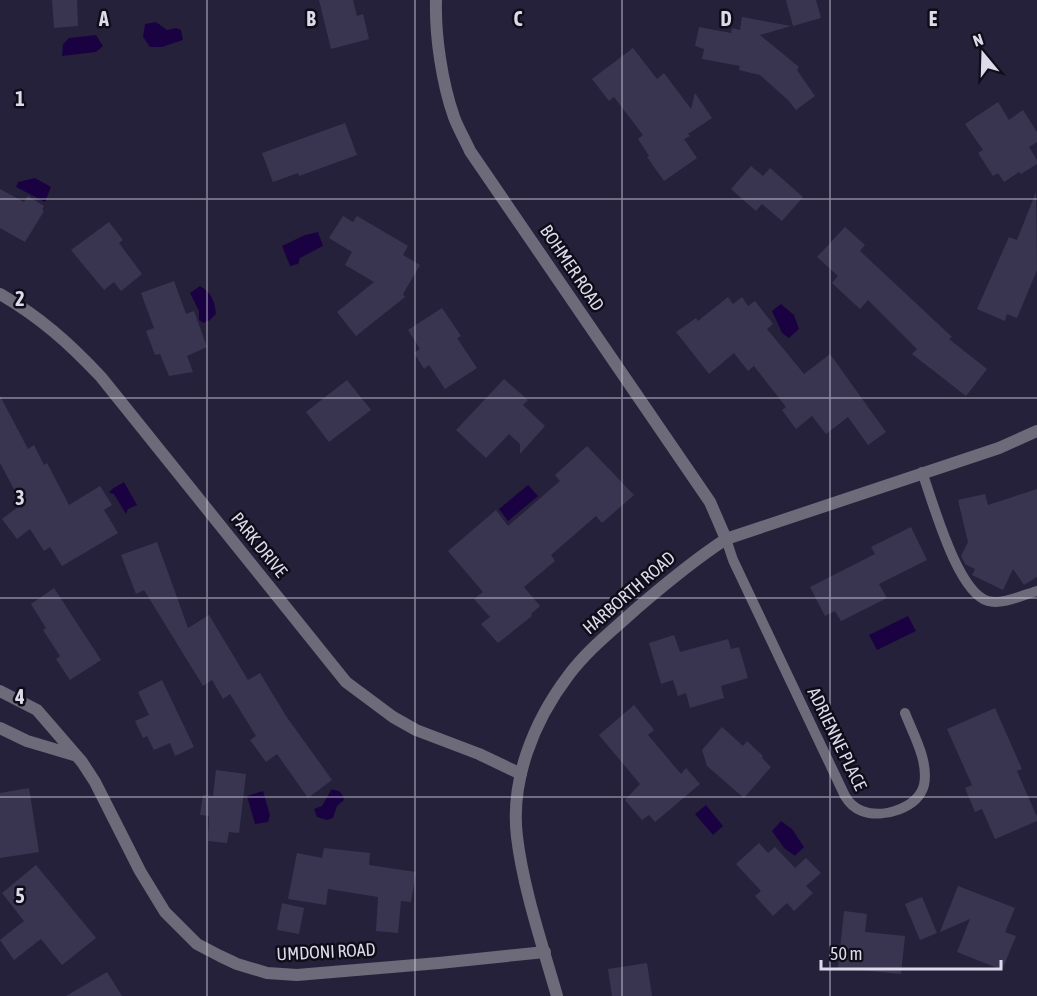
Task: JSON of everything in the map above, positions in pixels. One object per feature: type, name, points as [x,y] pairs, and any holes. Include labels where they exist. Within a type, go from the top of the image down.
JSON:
[{"type":"street","name":"BOHMER ROAD","points":[[436,0],[440,53],[445,79],[454,116],[470,151],[710,502],[726,539]]},
{"type":"street","name":"PARK DRIVE","points":[[0,294],[30,311],[69,343],[101,377],[346,682],[393,717],[416,730],[479,754],[521,774]]},
{"type":"street","name":"HARBORTH ROAD","points":[[557,996],[528,892],[517,837],[517,790],[527,750],[547,709],[568,676],[590,650],[700,556],[726,539],[999,448],[1037,430]]},
{"type":"street","name":"UMDONI ROAD","points":[[0,691],[37,710],[90,774],[140,871],[165,912],[197,944],[237,964],[267,973],[297,975],[545,952]]},
{"type":"street","points":[[0,728],[27,741],[75,756]]},
{"type":"lane","points":[[922,472],[952,556],[965,582],[975,593],[988,601],[1005,601],[1037,591]]},
{"type":"lane","name":"ADRIENNE PLACE","points":[[726,539],[733,560],[845,796],[850,804],[862,812],[879,814],[894,811],[916,800],[924,784],[924,762],[905,713]]},
{"type":"shaded area","points":[[156,22],[167,30],[176,28],[181,30],[183,40],[162,47],[150,47],[143,37],[145,24]]},
{"type":"shaded area","points":[[96,35],[103,46],[96,52],[62,56],[63,44],[69,38]]},
{"type":"shaded area","points":[[35,178],[51,187],[45,202],[16,187],[18,182]]},
{"type":"shaded area","points":[[318,232],[323,246],[300,258],[298,264],[290,266],[282,246],[305,235]]},
{"type":"shaded area","points":[[200,286],[212,297],[216,314],[203,323],[199,320],[199,311],[190,293]]},
{"type":"shaded area","points":[[781,304],[794,315],[799,329],[789,338],[782,333],[772,311]]},
{"type":"shaded area","points":[[124,482],[137,505],[128,509],[126,514],[114,494],[109,493]]},
{"type":"shaded area","points":[[528,485],[538,496],[508,521],[499,509]]},
{"type":"shaded area","points":[[908,616],[916,631],[877,650],[869,635]]},
{"type":"shaded area","points":[[331,790],[340,792],[344,800],[337,806],[333,818],[327,820],[317,817],[314,809],[322,806]]},
{"type":"shaded area","points":[[263,791],[270,815],[268,822],[255,824],[247,796]]},
{"type":"shaded area","points":[[706,805],[723,826],[713,835],[695,814]]},
{"type":"shaded area","points":[[781,821],[792,829],[804,847],[795,856],[784,848],[772,831]]},
{"type":"building","points":[[52,0],[77,0],[78,26],[54,28]]},
{"type":"building","points":[[319,0],[353,0],[357,16],[363,14],[369,39],[331,49]]},
{"type":"building","points":[[786,0],[816,0],[821,18],[793,26]]},
{"type":"building","points":[[742,17],[791,26],[760,35],[799,67],[797,70],[815,96],[796,110],[760,75],[739,70],[740,66],[702,59],[704,49],[695,46],[699,27],[731,33],[732,28],[740,30]]},
{"type":"building","points":[[633,48],[657,79],[664,73],[691,109],[695,93],[712,118],[684,139],[697,158],[664,181],[647,157],[649,156],[638,139],[643,135],[614,97],[609,101],[592,79]]},
{"type":"building","points":[[998,102],[1009,120],[1023,110],[1037,132],[1037,142],[1029,147],[1037,164],[1004,182],[998,173],[993,176],[978,153],[983,150],[965,124]]},
{"type":"building","points":[[345,123],[357,155],[299,176],[298,173],[273,182],[262,153]]},
{"type":"building","points":[[751,166],[763,176],[770,168],[803,197],[782,221],[762,204],[756,211],[731,189]]},
{"type":"building","points":[[0,189],[24,202],[28,196],[44,206],[42,210],[44,211],[25,242],[0,228]]},
{"type":"building","points":[[1036,192],[1037,270],[1017,318],[1007,314],[1005,321],[977,309],[1009,237],[1017,240]]},
{"type":"building","points":[[343,216],[353,222],[357,216],[408,246],[403,255],[420,265],[403,294],[405,297],[356,336],[337,312],[374,282],[345,265],[352,252],[329,238]]},
{"type":"building","points":[[109,222],[123,240],[119,243],[142,274],[121,291],[114,282],[104,290],[71,250]]},
{"type":"building","points":[[845,227],[865,245],[860,251],[952,337],[949,339],[987,369],[966,396],[912,354],[917,349],[868,300],[860,309],[832,283],[838,276],[817,257]]},
{"type":"building","points":[[174,281],[186,314],[194,311],[207,347],[187,356],[193,372],[169,376],[160,354],[155,355],[146,331],[154,328],[141,293]]},
{"type":"building","points":[[728,297],[733,304],[742,297],[748,306],[755,301],[773,324],[767,329],[804,374],[830,354],[886,432],[868,445],[848,417],[826,434],[812,416],[796,429],[782,410],[786,407],[754,366],[748,371],[734,353],[709,374],[676,332],[696,318],[698,321]]},
{"type":"building","points":[[442,308],[461,336],[457,338],[477,368],[445,389],[429,365],[424,369],[414,353],[420,349],[408,330]]},
{"type":"building","points":[[504,379],[528,400],[523,405],[545,426],[520,454],[520,444],[509,434],[486,458],[456,430]]},
{"type":"building","points":[[347,380],[371,410],[329,442],[306,412]]},
{"type":"building","points":[[0,396],[28,449],[34,445],[44,465],[47,463],[69,505],[100,486],[112,505],[104,510],[118,533],[62,566],[50,547],[44,551],[30,529],[17,539],[2,519],[22,504],[0,463]]},
{"type":"building","points":[[587,446],[634,495],[602,523],[596,516],[551,555],[555,561],[524,587],[540,606],[531,614],[532,616],[498,643],[481,624],[490,617],[474,599],[483,592],[448,551],[496,510],[508,526],[560,481],[555,475]]},
{"type":"building","points":[[1037,489],[1037,577],[1024,585],[1013,569],[1003,590],[972,575],[975,569],[965,564],[961,556],[968,542],[958,500],[985,494],[988,505]]},
{"type":"building","points":[[911,527],[927,560],[879,584],[887,598],[841,621],[835,611],[825,616],[810,587],[875,554],[871,547]]},
{"type":"building","points":[[157,542],[188,628],[209,615],[248,680],[260,673],[286,716],[332,780],[308,798],[277,754],[266,762],[250,740],[256,736],[230,694],[223,699],[212,680],[203,686],[144,590],[136,594],[121,555]]},
{"type":"building","points":[[54,588],[101,660],[70,680],[56,659],[60,656],[43,630],[46,628],[31,604]]},
{"type":"building","points":[[674,635],[680,652],[728,639],[731,649],[739,647],[748,678],[721,686],[724,698],[690,708],[686,693],[678,696],[673,680],[661,684],[649,643]]},
{"type":"building","points":[[162,680],[194,747],[175,756],[170,743],[154,750],[147,736],[143,738],[135,721],[149,715],[138,692]]},
{"type":"building","points":[[634,705],[654,730],[648,735],[681,774],[686,768],[700,784],[655,822],[649,815],[642,820],[625,800],[640,784],[599,735]]},
{"type":"building","points":[[995,708],[1022,769],[1017,771],[1037,821],[995,839],[982,809],[975,812],[965,788],[972,785],[947,729]]},
{"type":"building","points":[[722,727],[743,746],[747,741],[771,767],[744,798],[707,766],[702,750]]},
{"type":"building","points":[[216,770],[246,774],[239,833],[229,832],[227,843],[208,841],[209,816],[200,815],[203,795],[213,796]]},
{"type":"building","points":[[29,788],[39,852],[0,858],[0,793]]},
{"type":"building","points":[[759,843],[768,853],[775,847],[795,868],[806,858],[821,873],[806,886],[813,893],[794,911],[787,903],[773,916],[755,896],[761,891],[736,864]]},
{"type":"building","points":[[324,848],[370,853],[369,865],[416,872],[411,902],[401,901],[398,933],[376,931],[378,897],[328,889],[326,905],[288,899],[297,853],[322,858]]},
{"type":"building","points":[[36,865],[96,938],[62,965],[41,939],[14,960],[0,940],[24,921],[2,893]]},
{"type":"building","points":[[958,886],[1015,908],[1005,932],[1016,936],[1002,970],[957,952],[970,919],[940,932]]},
{"type":"building","points":[[922,897],[937,933],[920,940],[905,904]]},
{"type":"building","points":[[282,903],[304,908],[299,934],[277,930]]},
{"type":"building","points":[[844,911],[867,914],[865,932],[905,936],[901,974],[838,968]]},
{"type":"building","points":[[647,963],[652,996],[612,996],[608,969]]},
{"type":"building","points":[[107,972],[122,996],[66,996]]}]
